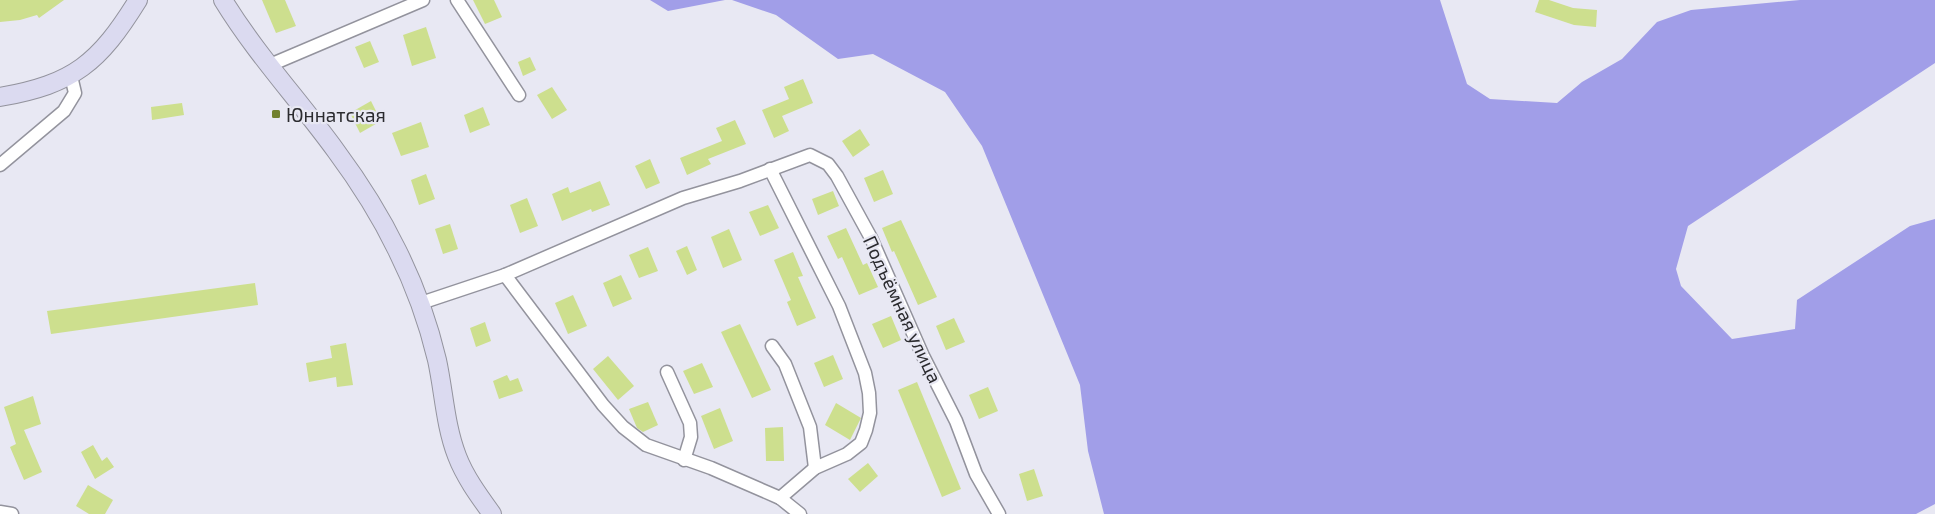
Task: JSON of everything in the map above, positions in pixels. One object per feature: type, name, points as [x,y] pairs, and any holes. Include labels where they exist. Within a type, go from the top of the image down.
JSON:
[{"type":"main road","points":[[0,97],[40,88],[71,76],[103,50],[119,30],[138,0]]},
{"type":"main road","points":[[223,0],[360,184],[393,242],[421,303],[437,362],[448,423],[457,456],[465,474],[492,514]]},
{"type":"street","points":[[270,65],[423,0]]},
{"type":"street","points":[[457,0],[519,95]]},
{"type":"street","points":[[0,164],[64,111],[75,92],[71,76]]},
{"type":"street","name":"Подъёмная улица","points":[[421,303],[505,274],[683,198],[740,181],[810,155],[828,164],[837,176],[871,238],[922,356],[956,421],[976,474],[998,514]]},
{"type":"street","points":[[770,169],[839,306],[865,373],[870,413],[861,443],[847,454],[815,468],[780,498]]},
{"type":"street","points":[[505,274],[603,406],[623,427],[646,445],[711,468],[780,498],[800,514]]},
{"type":"street","points":[[772,346],[785,364],[810,427],[815,468]]},
{"type":"street","points":[[667,372],[690,422],[690,437],[684,460]]},
{"type":"street","points":[[0,512],[12,514]]},
{"type":"shaded area","points":[[650,0],[725,0],[668,11]]},
{"type":"shaded area","points":[[732,0],[1440,0],[1467,84],[1490,99],[1557,103],[1582,82],[1622,59],[1657,22],[1691,10],[1800,0],[1935,0],[1935,63],[1688,226],[1676,269],[1681,286],[1732,339],[1795,329],[1797,300],[1910,226],[1935,219],[1935,504],[1916,514],[1104,514],[1088,451],[1080,385],[982,146],[945,92],[873,54],[838,59],[776,15]]},
{"type":"building","points":[[0,0],[64,0],[39,18],[37,15],[20,20],[0,22]]},
{"type":"building","points":[[262,0],[285,0],[296,26],[276,33]]},
{"type":"building","points":[[473,0],[494,0],[502,17],[485,24]]},
{"type":"building","points":[[1539,0],[1549,0],[1573,8],[1597,10],[1596,27],[1574,25],[1535,12]]},
{"type":"building","points":[[426,27],[436,58],[412,66],[403,35]]},
{"type":"building","points":[[370,41],[379,62],[364,68],[355,47]]},
{"type":"building","points":[[530,57],[536,70],[523,76],[518,62]]},
{"type":"building","points":[[803,79],[813,103],[782,116],[789,131],[774,138],[762,110],[789,99],[784,87]]},
{"type":"building","points":[[552,87],[567,110],[552,119],[537,95]]},
{"type":"building","points":[[371,101],[381,121],[360,133],[350,113]]},
{"type":"building","points":[[182,103],[184,115],[152,120],[151,107]]},
{"type":"building","points":[[483,107],[490,125],[470,133],[464,115]]},
{"type":"building","points":[[735,120],[746,144],[708,159],[711,164],[687,175],[680,158],[722,141],[716,128]]},
{"type":"building","points":[[421,122],[429,147],[401,156],[392,133]]},
{"type":"building","points":[[860,129],[870,145],[853,157],[842,141]]},
{"type":"building","points":[[650,159],[660,183],[646,189],[635,166]]},
{"type":"building","points":[[883,170],[893,194],[874,202],[864,178]]},
{"type":"building","points":[[426,174],[435,199],[419,205],[411,180]]},
{"type":"building","points":[[600,181],[610,205],[592,212],[591,209],[562,221],[552,194],[568,187],[570,193]]},
{"type":"building","points":[[833,191],[839,206],[818,215],[812,199]]},
{"type":"building","points":[[527,198],[538,226],[520,233],[510,205]]},
{"type":"building","points":[[768,205],[779,228],[760,236],[749,212]]},
{"type":"building","points":[[901,220],[937,297],[918,305],[882,228]]},
{"type":"building","points":[[450,224],[458,249],[443,254],[435,229]]},
{"type":"building","points":[[846,228],[863,265],[867,263],[878,287],[859,295],[842,257],[838,259],[827,236]]},
{"type":"building","points":[[729,229],[742,260],[723,268],[711,237]]},
{"type":"building","points":[[687,246],[697,270],[687,275],[676,251]]},
{"type":"building","points":[[648,247],[658,271],[639,278],[629,255]]},
{"type":"building","points":[[793,252],[803,276],[798,277],[816,318],[797,326],[787,302],[791,300],[774,260]]},
{"type":"building","points":[[621,275],[632,299],[613,307],[603,283]]},
{"type":"building","points":[[255,283],[258,305],[51,334],[47,311]]},
{"type":"building","points":[[573,295],[587,326],[568,334],[555,303]]},
{"type":"building","points":[[891,316],[901,340],[883,348],[872,324]]},
{"type":"building","points":[[954,318],[965,342],[946,350],[936,326]]},
{"type":"building","points":[[485,322],[491,341],[476,347],[470,328]]},
{"type":"building","points":[[740,324],[771,390],[752,398],[721,332]]},
{"type":"building","points":[[346,343],[353,385],[337,387],[336,377],[309,382],[306,363],[332,358],[330,346]]},
{"type":"building","points":[[833,355],[843,379],[824,387],[814,363]]},
{"type":"building","points":[[608,356],[634,386],[618,400],[593,369]]},
{"type":"building","points":[[702,363],[713,387],[694,394],[683,371]]},
{"type":"building","points":[[507,375],[510,381],[518,378],[523,391],[499,399],[493,381]]},
{"type":"building","points":[[917,382],[961,489],[942,497],[898,390]]},
{"type":"building","points":[[988,387],[998,411],[979,419],[969,395]]},
{"type":"building","points":[[33,396],[41,424],[24,430],[42,472],[24,480],[10,447],[16,444],[4,407]]},
{"type":"building","points":[[648,402],[658,425],[643,432],[637,428],[629,409]]},
{"type":"building","points":[[836,403],[861,418],[850,440],[825,425]]},
{"type":"building","points":[[720,408],[733,441],[714,449],[701,416]]},
{"type":"building","points":[[783,427],[784,461],[766,461],[765,428]]},
{"type":"building","points":[[93,445],[102,461],[107,457],[114,467],[95,479],[81,452]]},
{"type":"building","points":[[868,463],[878,476],[860,492],[848,479]]},
{"type":"building","points":[[1034,469],[1043,496],[1027,501],[1019,474]]},
{"type":"building","points":[[88,485],[113,500],[105,514],[89,514],[76,506]]},
{"type":"place","name":"Юннатская","points":[[276,114]]}]
